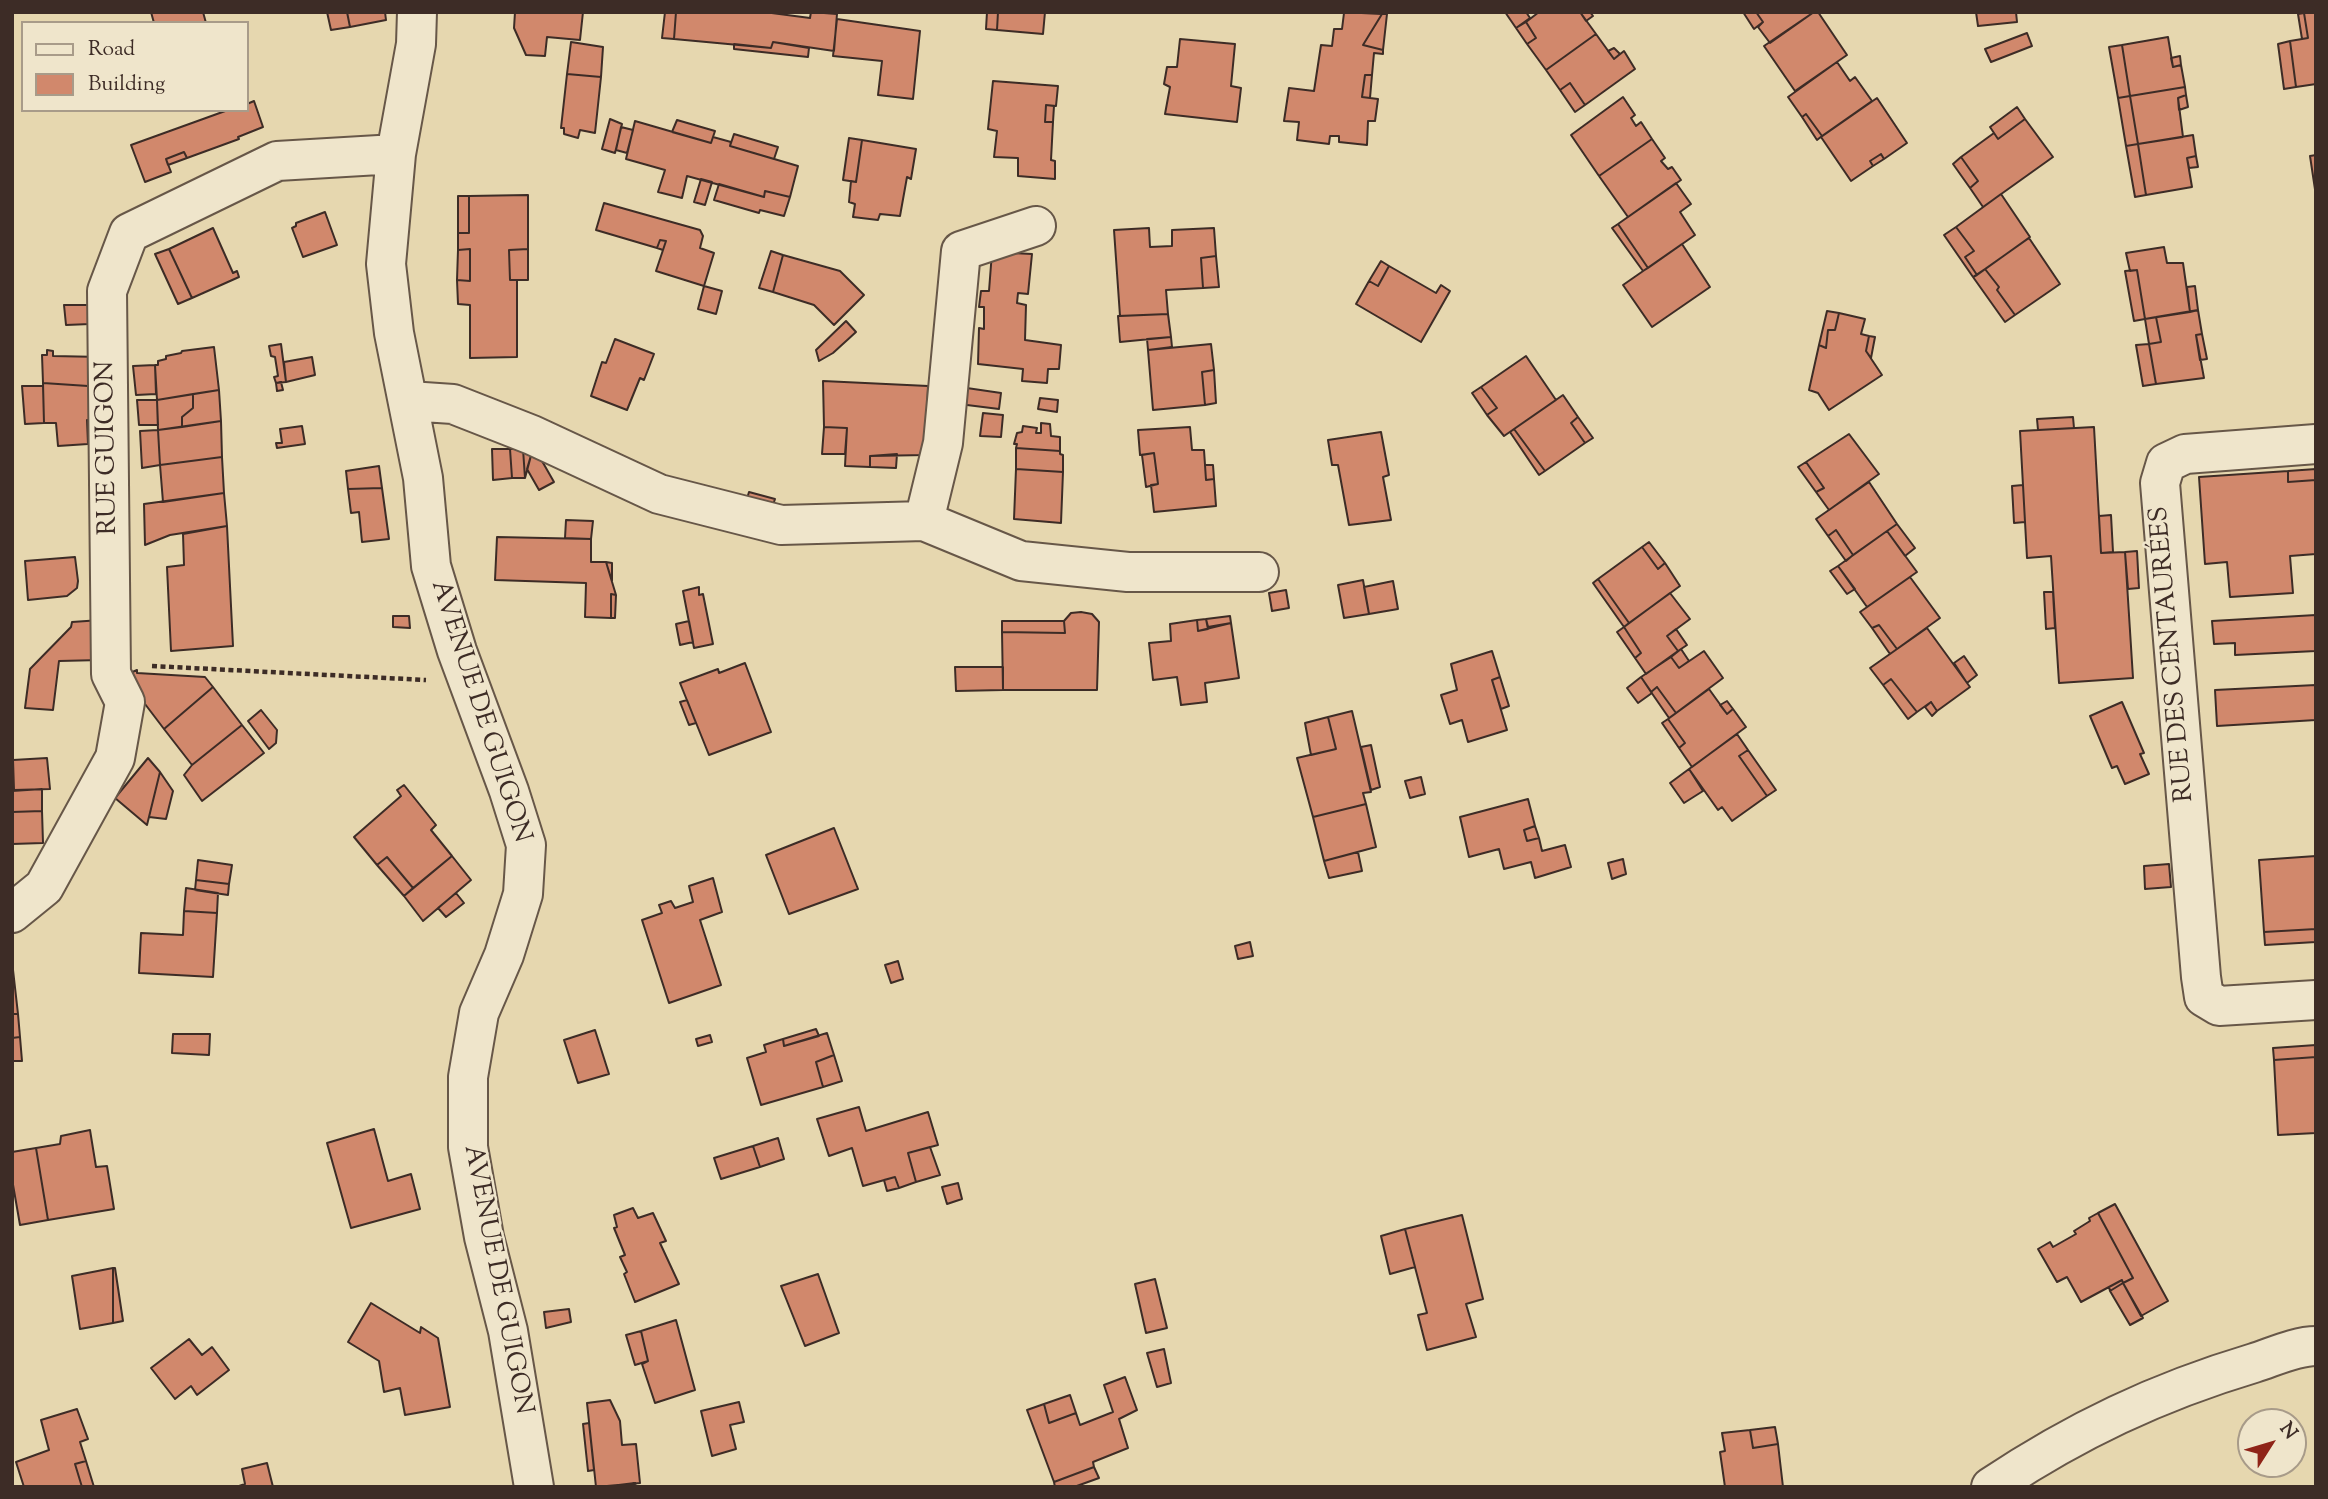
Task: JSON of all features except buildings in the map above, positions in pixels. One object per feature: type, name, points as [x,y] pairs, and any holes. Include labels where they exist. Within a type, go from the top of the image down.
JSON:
[{"type":"street","name":"AVENUE DE GUIGON","points":[[417,12],[416,44],[396,154],[386,264],[394,333],[424,478],[431,566],[457,651],[526,845],[523,894],[504,955],[478,1013],[468,1077],[468,1147],[484,1237],[508,1331],[534,1487]]},
{"type":"street","name":"RUE GUIGON","points":[[12,913],[44,887],[115,758],[125,702],[111,674],[107,291],[129,233],[277,161],[396,154]]},
{"type":"street","points":[[924,522],[943,443],[961,251],[1036,226]]},
{"type":"street","points":[[409,401],[453,404],[532,435],[659,494],[781,524],[924,522],[1021,561],[1128,572],[1259,572]]},
{"type":"street","name":"RUE DES CENTAURÉES","points":[[2316,444],[2185,454],[2166,463],[2160,483],[2204,997],[2219,1006],[2316,1000]]},
{"type":"street","points":[[1991,1487],[2052,1447],[2139,1404],[2227,1371],[2316,1346]]},
{"type":"path","points":[[111,664],[469,683]]}]
